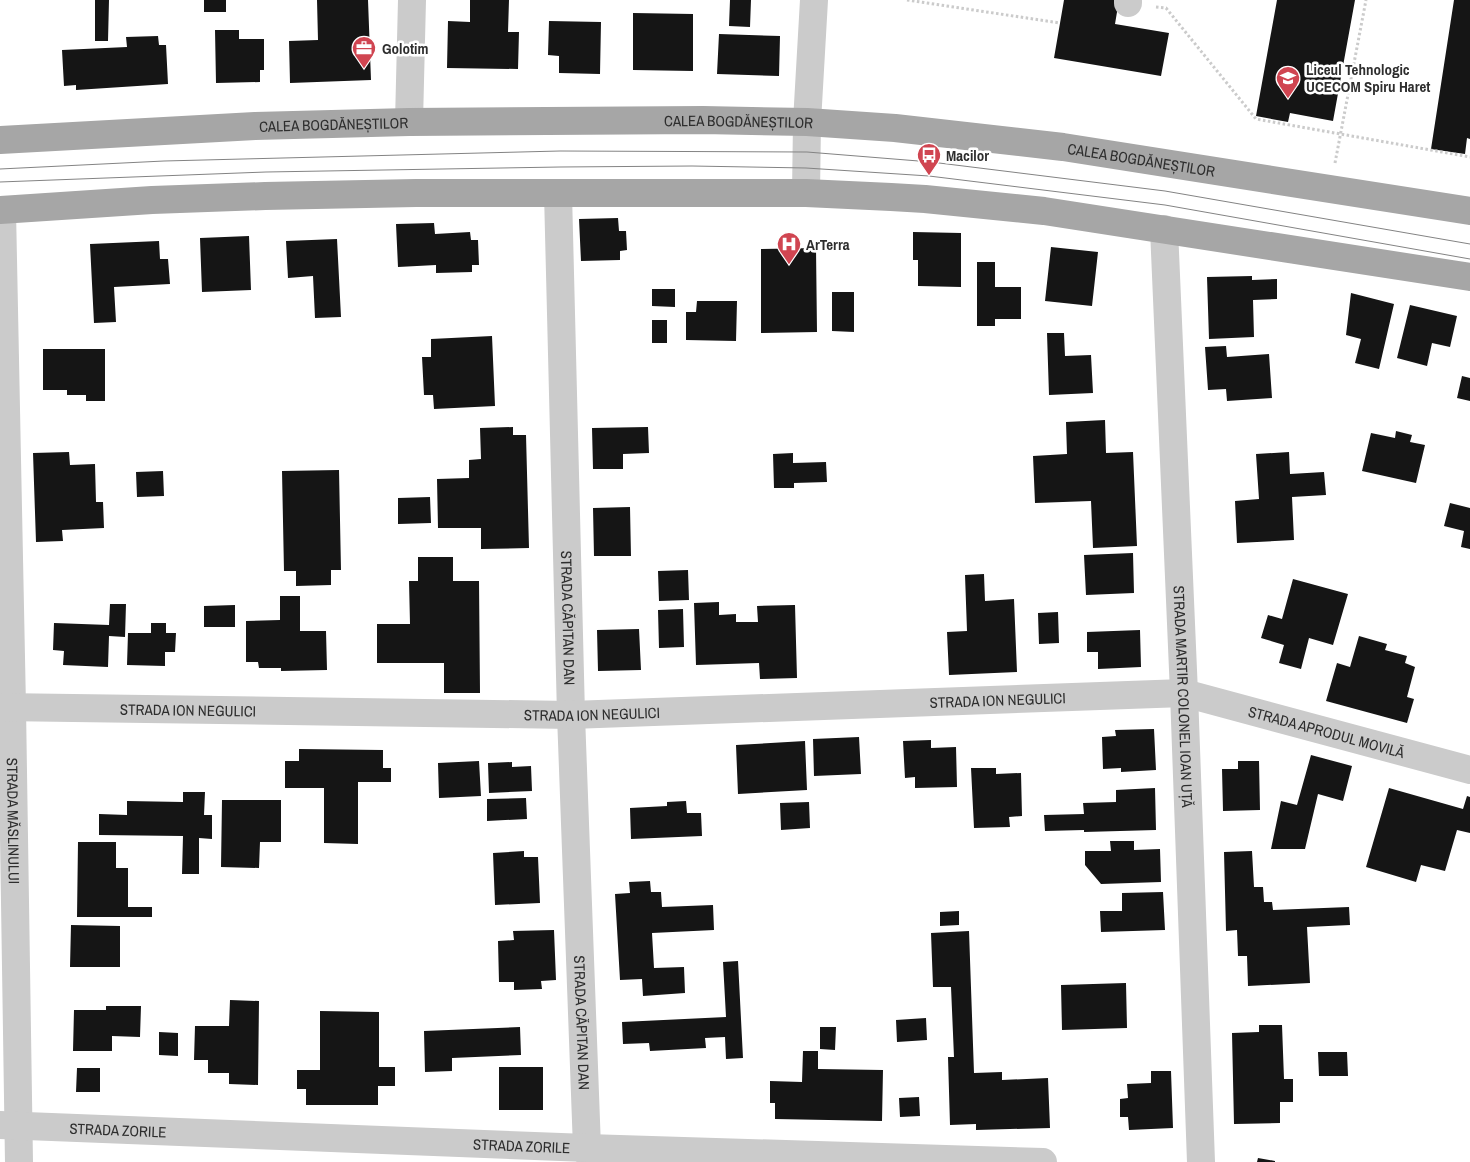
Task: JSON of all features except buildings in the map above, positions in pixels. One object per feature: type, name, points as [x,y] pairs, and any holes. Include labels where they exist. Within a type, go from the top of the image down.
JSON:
[{"type":"main road","name":"CALEA BOGDĂNEȘTILOR","points":[[0,140],[255,126],[410,122],[703,120],[807,122],[895,128],[1063,147],[1470,211]]},
{"type":"main road","points":[[1,210],[152,200],[265,196],[416,193],[806,193],[925,199],[1044,211],[1470,277]]},
{"type":"street","points":[[410,122],[412,0]]},
{"type":"street","points":[[806,193],[807,122],[814,0]]},
{"type":"street","name":"STRADA CĂPITAN DAN","points":[[558,193],[571,715],[589,1155]]},
{"type":"street","name":"STRADA MĂSLINULUI","points":[[1,210],[10,1126],[20,1162]]},
{"type":"street","name":"STRADA MARTIR COLONEL IOAN UȚĂ","points":[[1164,230],[1184,693],[1201,1162]]},
{"type":"street","name":"STRADA ION NEGULICI","points":[[6,707],[571,715],[1184,693]]},
{"type":"street","name":"STRADA APRODUL MOVILĂ","points":[[1184,693],[1470,770]]},
{"type":"street","name":"STRADA ZORILE","points":[[10,1126],[589,1155],[1044,1162]]},
{"type":"path","points":[[907,0],[1060,24]]},
{"type":"path","points":[[1335,163],[1366,0]]},
{"type":"path","points":[[1128,1],[1166,8],[1256,119],[1470,157]]},
{"type":"tram line","points":[[0,169],[164,161],[560,151],[807,152],[931,162],[1165,191],[1470,244]]},
{"type":"tram line","points":[[0,182],[266,172],[692,166],[806,168],[929,176],[1165,205],[1470,259]]},
{"type":"place","name":"Golotim","points":[[364,69]]},
{"type":"place","name":"Liceul Tehnologic UCECOM Spiru Haret","points":[[1288,99]]},
{"type":"place","name":"Macilor","points":[[929,176]]},
{"type":"place","name":"ArTerra","points":[[789,265]]}]
